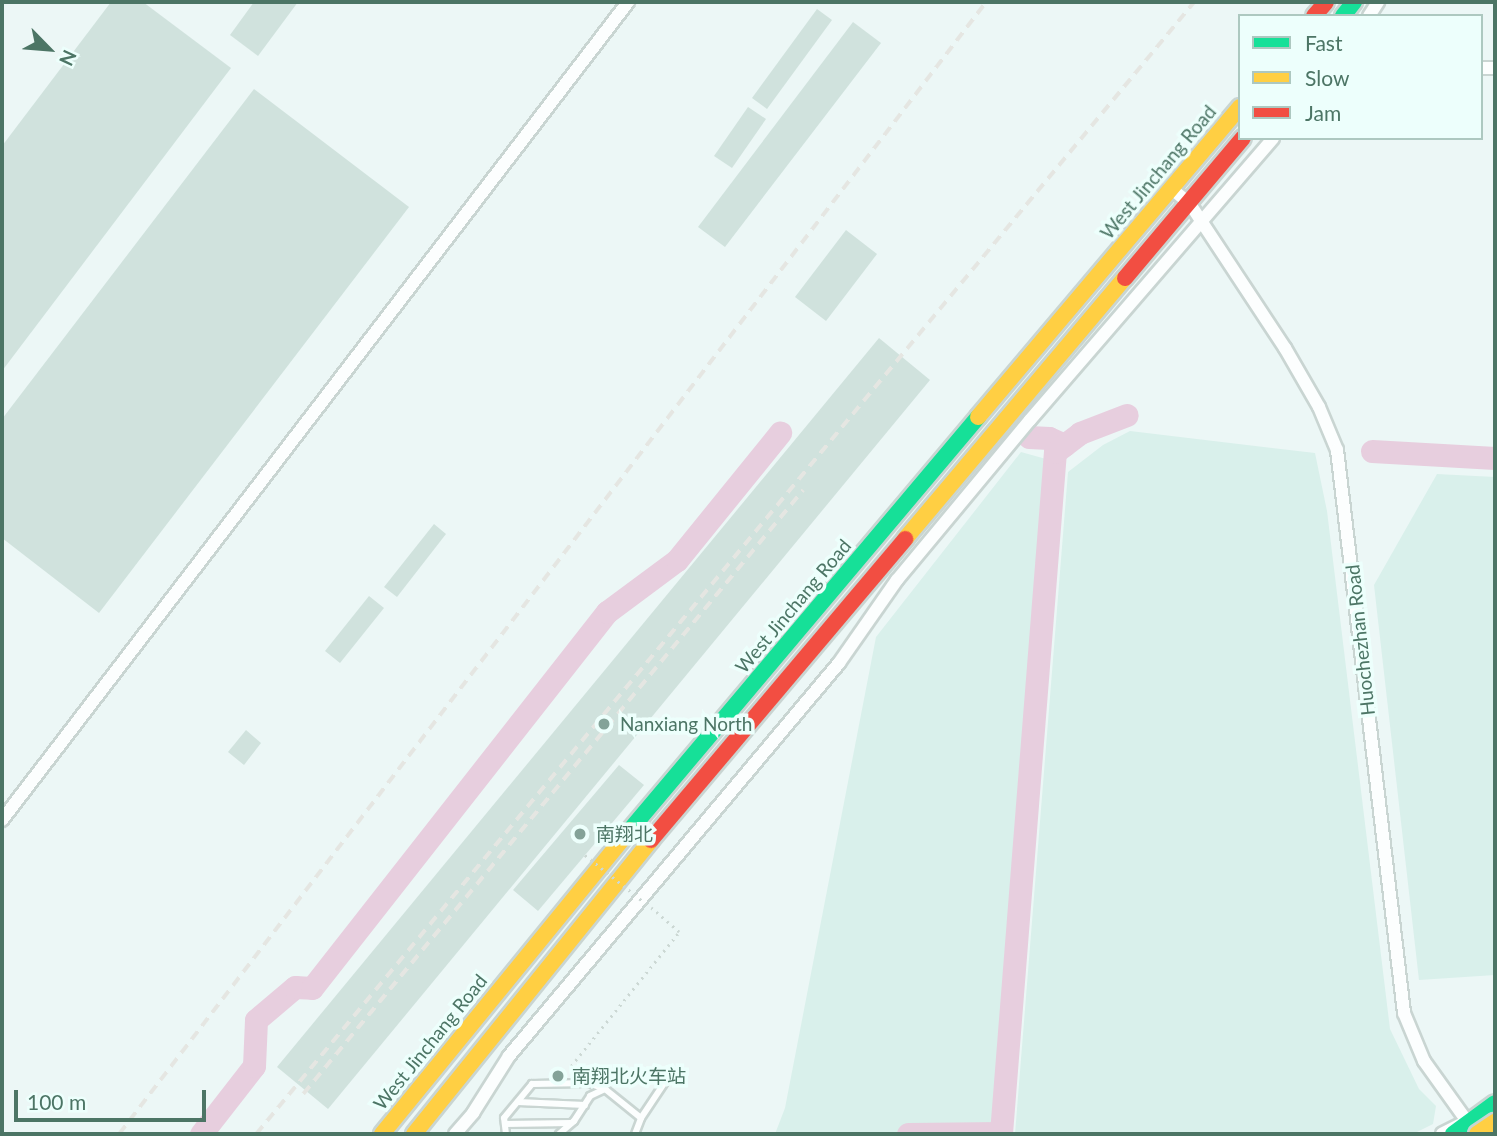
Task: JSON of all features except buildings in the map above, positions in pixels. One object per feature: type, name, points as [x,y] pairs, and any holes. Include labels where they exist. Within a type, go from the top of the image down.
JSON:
[{"type":"main road","name":"West Jinchang Road","points":[[382,1134],[628,833],[1173,190],[1238,109]]},
{"type":"main road","points":[[414,1134],[645,847],[1241,140]]},
{"type":"main road","points":[[1453,1134],[1469,1128],[1493,1104]]},
{"type":"main road","points":[[1493,1104],[1495,1132]]},
{"type":"main road","points":[[1477,1134],[1495,1122]]},
{"type":"street","points":[[2,820],[628,2]]},
{"type":"street","points":[[455,1134],[473,1113],[509,1056],[839,663],[897,580],[1030,420],[1271,140]]},
{"type":"street","name":"Huochezhan Road","points":[[1173,190],[1189,204],[1301,374],[1333,439],[1342,479],[1404,1013],[1424,1061],[1469,1128]]},
{"type":"street","points":[[1442,1134],[1469,1128]]},
{"type":"lane","points":[[635,1134],[641,1118],[667,1079]]},
{"type":"lane","points":[[506,1134],[504,1118],[532,1084],[588,1083],[605,1088],[641,1118]]},
{"type":"lane","points":[[559,1134],[571,1123],[590,1096],[605,1088]]},
{"type":"lane","points":[[518,1102],[585,1105]]},
{"type":"lane","points":[[505,1124],[571,1123]]},
{"type":"path","points":[[571,1066],[679,932],[585,855]]},
{"type":"shaded area","points":[[1130,431],[1315,453],[1327,511],[1390,1029],[1419,1089],[1436,1106],[1433,1124],[1413,1134],[1015,1134],[1068,472],[1103,445]]},
{"type":"shaded area","points":[[1021,452],[1046,459],[992,1134],[775,1134],[785,1108],[876,637]]},
{"type":"shaded area","points":[[1437,474],[1495,477],[1495,975],[1419,980],[1374,585]]},
{"type":"waterway","points":[[908,1134],[1001,1133],[1055,452],[1080,433],[1127,415]]},
{"type":"waterway","points":[[201,1134],[254,1066],[256,1020],[295,987],[312,988],[607,612],[677,560],[780,433]]},
{"type":"waterway","points":[[1029,437],[1049,438],[1065,445]]},
{"type":"waterway","points":[[1372,451],[1495,458]]},
{"type":"railway","points":[[119,1134],[986,2]]},
{"type":"railway","points":[[256,1134],[1194,2]]},
{"type":"railway","points":[[303,1094],[803,490]]},
{"type":"traffic: fast","points":[[1345,14],[1354,2]]},
{"type":"traffic: fast","points":[[630,830],[978,417]]},
{"type":"traffic: fast","points":[[1453,1134],[1495,1103]]},
{"type":"traffic: slow","points":[[978,417],[1238,109]]},
{"type":"traffic: slow","points":[[905,539],[1125,278]]},
{"type":"traffic: slow","points":[[382,1134],[630,830]]},
{"type":"traffic: slow","points":[[414,1134],[651,840]]},
{"type":"traffic: slow","points":[[1477,1134],[1495,1122]]},
{"type":"traffic: jam","points":[[1316,14],[1326,2]]},
{"type":"traffic: jam","points":[[1125,278],[1241,140]]},
{"type":"traffic: jam","points":[[651,840],[905,539]]},
{"type":"place","name":"Nanxiang North","points":[[604,724]]},
{"type":"place","name":"南翔北","points":[[580,834]]},
{"type":"place","name":"南翔北火车站","points":[[558,1076]]}]
